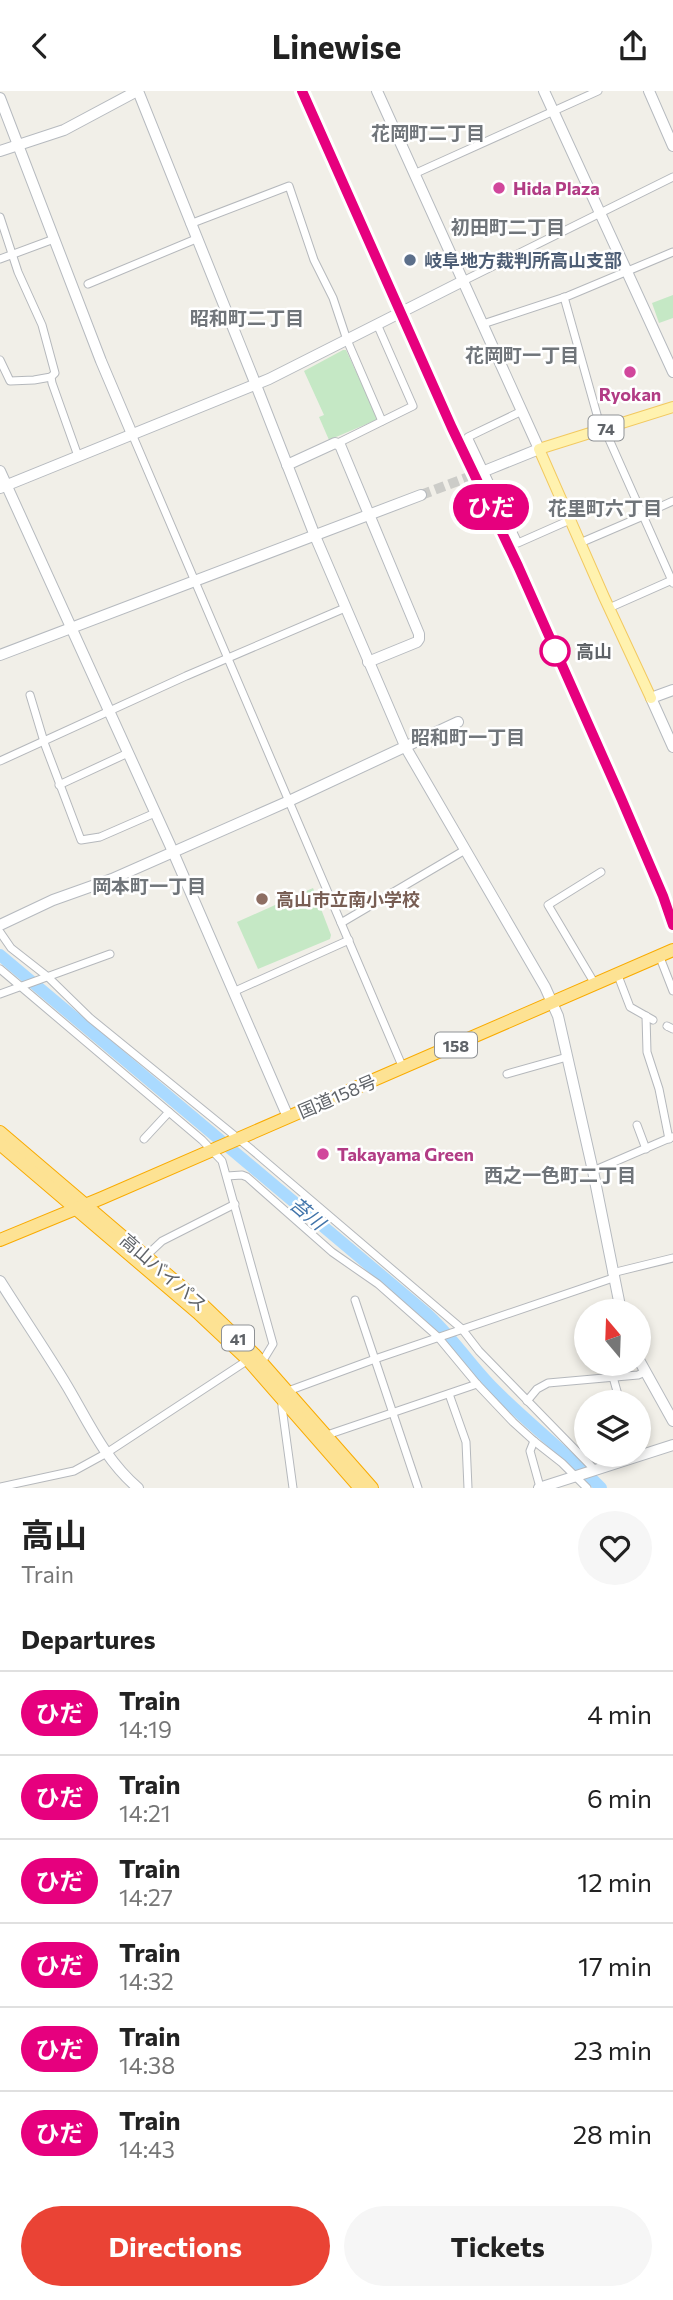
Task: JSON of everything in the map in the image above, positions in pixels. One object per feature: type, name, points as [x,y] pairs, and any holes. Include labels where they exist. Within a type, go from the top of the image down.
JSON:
[{"type":"highway","name":"国道158号","points":[[0,1240],[673,950]]},
{"type":"highway","name":"高山バイパス","points":[[0,1132],[285,1394],[327,1435],[372,1488]]},
{"type":"highway","name":"高山バイパス","points":[[0,1144],[146,1256],[204,1306],[262,1362],[360,1488]]},
{"type":"main road","name":"74","points":[[539,449],[673,407]]},
{"type":"main road","points":[[539,449],[608,608],[651,698]]},
{"type":"street","points":[[0,151],[64,130],[137,91],[314,536],[406,748],[558,1016],[618,1299]]},
{"type":"street","points":[[377,91],[539,449],[487,470]]},
{"type":"street","points":[[544,91],[673,372]]},
{"type":"street","points":[[414,174],[598,91]]},
{"type":"street","points":[[649,91],[673,146]]},
{"type":"street","points":[[0,98],[132,435],[403,1068]]},
{"type":"street","points":[[3,487],[256,385],[673,177]]},
{"type":"street","points":[[190,224],[289,185],[314,260],[333,298],[347,341],[382,421]]},
{"type":"street","points":[[0,217],[18,272],[42,325],[55,373],[51,377],[10,381],[0,360]]},
{"type":"street","points":[[0,259],[54,239]]},
{"type":"street","points":[[88,284],[197,239]]},
{"type":"street","points":[[483,324],[564,297],[673,252]]},
{"type":"street","points":[[564,297],[603,429],[672,578],[608,608]]},
{"type":"street","points":[[287,465],[414,406],[377,324]]},
{"type":"street","points":[[51,377],[78,456]]},
{"type":"street","points":[[522,411],[468,437],[518,543],[570,520]]},
{"type":"street","points":[[338,443],[419,639],[368,662]]},
{"type":"street","points":[[0,471],[3,487],[173,851],[288,1117]]},
{"type":"street","points":[[0,655],[421,495]]},
{"type":"street","points":[[580,544],[673,501]]},
{"type":"street","points":[[0,761],[228,657],[345,608]]},
{"type":"street","points":[[673,690],[651,698],[673,747]]},
{"type":"street","points":[[30,695],[59,785],[81,840],[100,837],[155,813]]},
{"type":"street","points":[[0,925],[43,904],[90,888],[289,801],[458,722]]},
{"type":"street","points":[[59,785],[128,753]]},
{"type":"street","points":[[341,923],[466,851]]},
{"type":"street","points":[[595,984],[548,905],[601,872]]},
{"type":"street","points":[[0,932],[11,948],[90,1018],[461,1330],[593,1469]]},
{"type":"street","points":[[233,992],[349,940]]},
{"type":"street","points":[[0,994],[110,954]]},
{"type":"street","points":[[659,955],[673,991]]},
{"type":"street","points":[[0,969],[214,1149],[227,1176],[273,1344],[262,1362]]},
{"type":"street","points":[[593,1171],[671,1138],[648,1056],[649,1018],[630,1007],[617,974]]},
{"type":"street","points":[[507,1074],[567,1057]]},
{"type":"street","points":[[144,1139],[169,1112]]},
{"type":"street","points":[[637,1125],[646,1149]]},
{"type":"street","points":[[227,1176],[247,1177],[332,1252],[377,1284],[440,1337],[477,1384],[534,1441],[562,1463],[587,1488]]},
{"type":"street","points":[[146,1256],[162,1241],[235,1204]]},
{"type":"street","points":[[293,1488],[283,1425],[285,1394],[375,1359],[612,1275],[673,1258]]},
{"type":"street","points":[[0,1281],[68,1387],[105,1454],[138,1488]]},
{"type":"street","points":[[355,1300],[418,1488]]},
{"type":"street","points":[[0,1487],[74,1471],[105,1454],[248,1360]]},
{"type":"street","points":[[527,1401],[537,1389],[548,1383],[626,1376]]},
{"type":"street","points":[[647,1376],[673,1421]]},
{"type":"street","points":[[613,1377],[617,1390]]},
{"type":"street","points":[[327,1435],[477,1384]]},
{"type":"street","points":[[449,1394],[466,1443],[468,1488]]},
{"type":"street","points":[[534,1441],[530,1451],[540,1488],[599,1467]]},
{"type":"street","points":[[651,1451],[673,1445]]},
{"type":"green space","points":[[673,295],[673,318],[659,323],[652,303]]},
{"type":"green space","points":[[346,350],[377,417],[376,420],[329,440],[319,417],[324,415],[304,371]]},
{"type":"green space","points":[[313,888],[331,935],[330,939],[258,969],[237,922]]},
{"type":"waterway","name":"苔川","points":[[0,955],[425,1312],[490,1385],[601,1488]]},
{"type":"tunnel","points":[[421,495],[487,470]]},
{"type":"railway","points":[[302,91],[452,428],[497,518],[621,798],[673,925]]},
{"type":"train","name":"ひだ","points":[[302,91],[452,428],[497,518],[621,798],[673,925]]},
{"type":"place","name":"Hida Plaza","points":[[499,188]]},
{"type":"place","name":"岐阜地方裁判所高山支部","points":[[410,260]]},
{"type":"place","name":"Ryokan","points":[[630,372]]},
{"type":"place","name":"高山","points":[[555,651]]},
{"type":"place","name":"高山市立南小学校","points":[[262,899]]},
{"type":"place","name":"Takayama Green","points":[[323,1154]]},
{"type":"district","name":"花岡町二丁目","points":[[428,132]]},
{"type":"district","name":"初田町二丁目","points":[[508,226]]},
{"type":"district","name":"昭和町二丁目","points":[[247,317]]},
{"type":"district","name":"花岡町一丁目","points":[[522,354]]},
{"type":"district","name":"花里町六丁目","points":[[605,507]]},
{"type":"district","name":"昭和町一丁目","points":[[468,736]]},
{"type":"district","name":"岡本町一丁目","points":[[149,885]]},
{"type":"district","name":"西之一色町二丁目","points":[[560,1174]]}]
